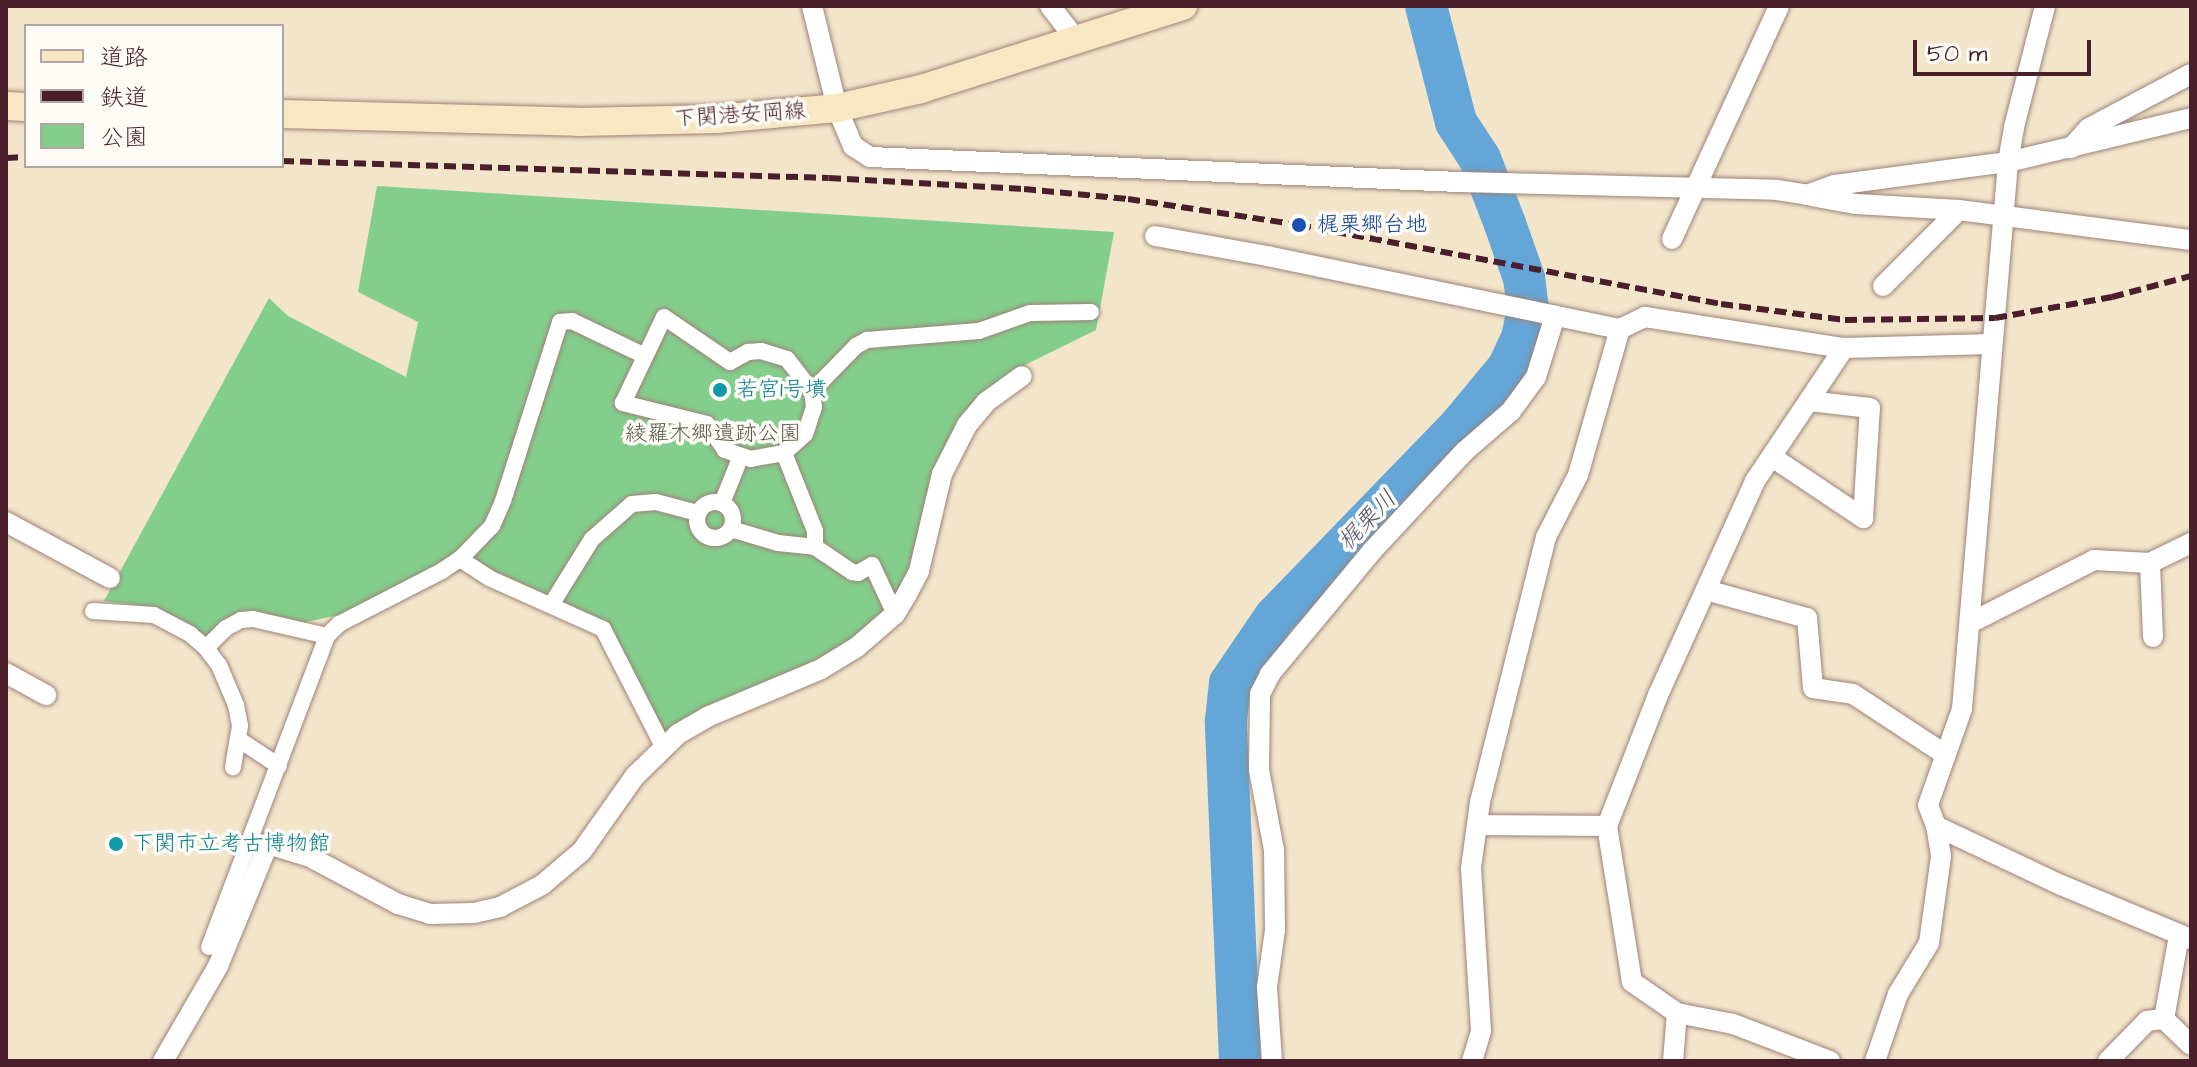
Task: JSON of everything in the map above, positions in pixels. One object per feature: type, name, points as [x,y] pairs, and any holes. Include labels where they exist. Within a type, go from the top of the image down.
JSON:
[{"type":"main road","name":"下関港安岡線","points":[[284,114],[578,122],[717,119],[837,108],[921,89],[1078,42],[1183,6]]},
{"type":"street","points":[[812,6],[837,108],[853,146],[870,157],[1464,182],[1777,190],[1856,204],[1959,210],[2006,219],[2191,240]]},
{"type":"street","points":[[1050,6],[1078,42]]},
{"type":"street","points":[[1672,239],[1779,6]]},
{"type":"street","points":[[1875,1061],[1898,994],[1929,943],[1941,856],[1936,826],[1928,805],[1962,709],[1991,344],[2006,219],[2008,162],[2045,6]]},
{"type":"street","points":[[2071,148],[2089,128],[2191,74]]},
{"type":"street","points":[[1807,195],[1835,185],[2008,162],[2191,118]]},
{"type":"street","points":[[1883,286],[1959,210]]},
{"type":"street","points":[[1155,236],[1620,329],[1645,317],[1844,348],[1991,344]]},
{"type":"street","points":[[812,391],[856,346],[867,340],[979,331],[1030,313],[1091,312]]},
{"type":"street","points":[[1272,1061],[1267,987],[1275,930],[1274,850],[1259,770],[1260,694],[1270,674],[1372,551],[1465,451],[1511,411],[1536,377],[1552,315]]},
{"type":"street","points":[[664,317],[730,362],[748,352],[761,351],[787,359],[812,391],[811,422],[805,434],[784,453],[761,460],[741,456],[720,445],[707,424],[623,403],[664,317]]},
{"type":"street","points":[[209,947],[327,636],[339,624],[460,559],[492,526],[503,501],[560,322],[572,321],[645,356]]},
{"type":"street","points":[[1472,1061],[1481,1031],[1471,868],[1477,825],[1534,577],[1546,537],[1578,475],[1620,329]]},
{"type":"street","points":[[1830,1061],[1733,1024],[1677,1013],[1632,982],[1607,826],[1658,695],[1755,481],[1844,348]]},
{"type":"street","points":[[163,1061],[218,966],[268,844],[310,857],[398,904],[430,914],[474,913],[500,907],[542,885],[582,851],[635,776],[663,746],[707,717],[821,669],[857,647],[895,614],[919,571],[942,474],[954,447],[986,402],[1022,376]]},
{"type":"street","points":[[1772,457],[1863,518],[1870,408],[1809,401]]},
{"type":"street","points":[[784,453],[815,531],[815,547]]},
{"type":"street","points":[[722,503],[741,456]]},
{"type":"street","points":[[551,605],[592,539],[632,504],[656,502],[698,513]]},
{"type":"street","points":[[698,513],[708,504],[722,503]]},
{"type":"street","points":[[698,513],[699,529],[711,538],[726,535],[731,529],[732,514],[722,503]]},
{"type":"street","points":[[6,522],[110,578]]},
{"type":"street","points":[[731,529],[778,543],[815,547],[852,572],[858,573],[872,565],[895,614]]},
{"type":"street","points":[[1970,623],[2094,560],[2150,563],[2191,543]]},
{"type":"street","points":[[460,559],[489,578],[609,635],[663,746]]},
{"type":"street","points":[[2150,563],[2153,637]]},
{"type":"street","points":[[1706,590],[1807,618],[1813,688],[1853,694],[1946,755]]},
{"type":"street","points":[[93,611],[154,615],[190,634],[206,648],[231,687],[240,726],[233,767]]},
{"type":"street","points":[[206,648],[226,628],[241,620],[253,619],[327,636]]},
{"type":"street","points":[[6,673],[46,695]]},
{"type":"street","points":[[238,739],[279,766]]},
{"type":"street","points":[[1477,825],[1607,826]]},
{"type":"street","points":[[1936,826],[2185,937],[2164,1019]]},
{"type":"street","points":[[1673,1061],[1677,1013]]},
{"type":"street","points":[[2164,1019],[2191,1045]]},
{"type":"street","points":[[2108,1061],[2147,1021],[2164,1019]]},
{"type":"green space","name":"綾羅木郷遺跡公園","points":[[377,186],[1114,232],[1096,330],[1025,365],[990,391],[897,601],[854,642],[656,744],[600,632],[462,570],[351,625],[342,614],[302,623],[253,612],[208,638],[171,615],[145,606],[104,601],[269,298],[288,316],[406,377],[418,322],[358,292]]},
{"type":"waterway","name":"梶栗川","points":[[1240,1061],[1226,721],[1230,683],[1275,617],[1460,426],[1508,368],[1522,338],[1528,310],[1524,278],[1505,224],[1480,159],[1456,122],[1426,6]]},
{"type":"railway","points":[[6,158],[24,157]]},
{"type":"railway","points":[[284,161],[829,178],[1024,189],[1128,199],[1299,225],[1721,304],[1845,320],[1995,318],[2112,297],[2191,276]]},
{"type":"place","name":"梶栗郷台地","points":[[1299,225]]},
{"type":"place","name":"若宮1号墳","points":[[720,390]]},
{"type":"place","name":"下関市立考古博物館","points":[[116,844]]}]
